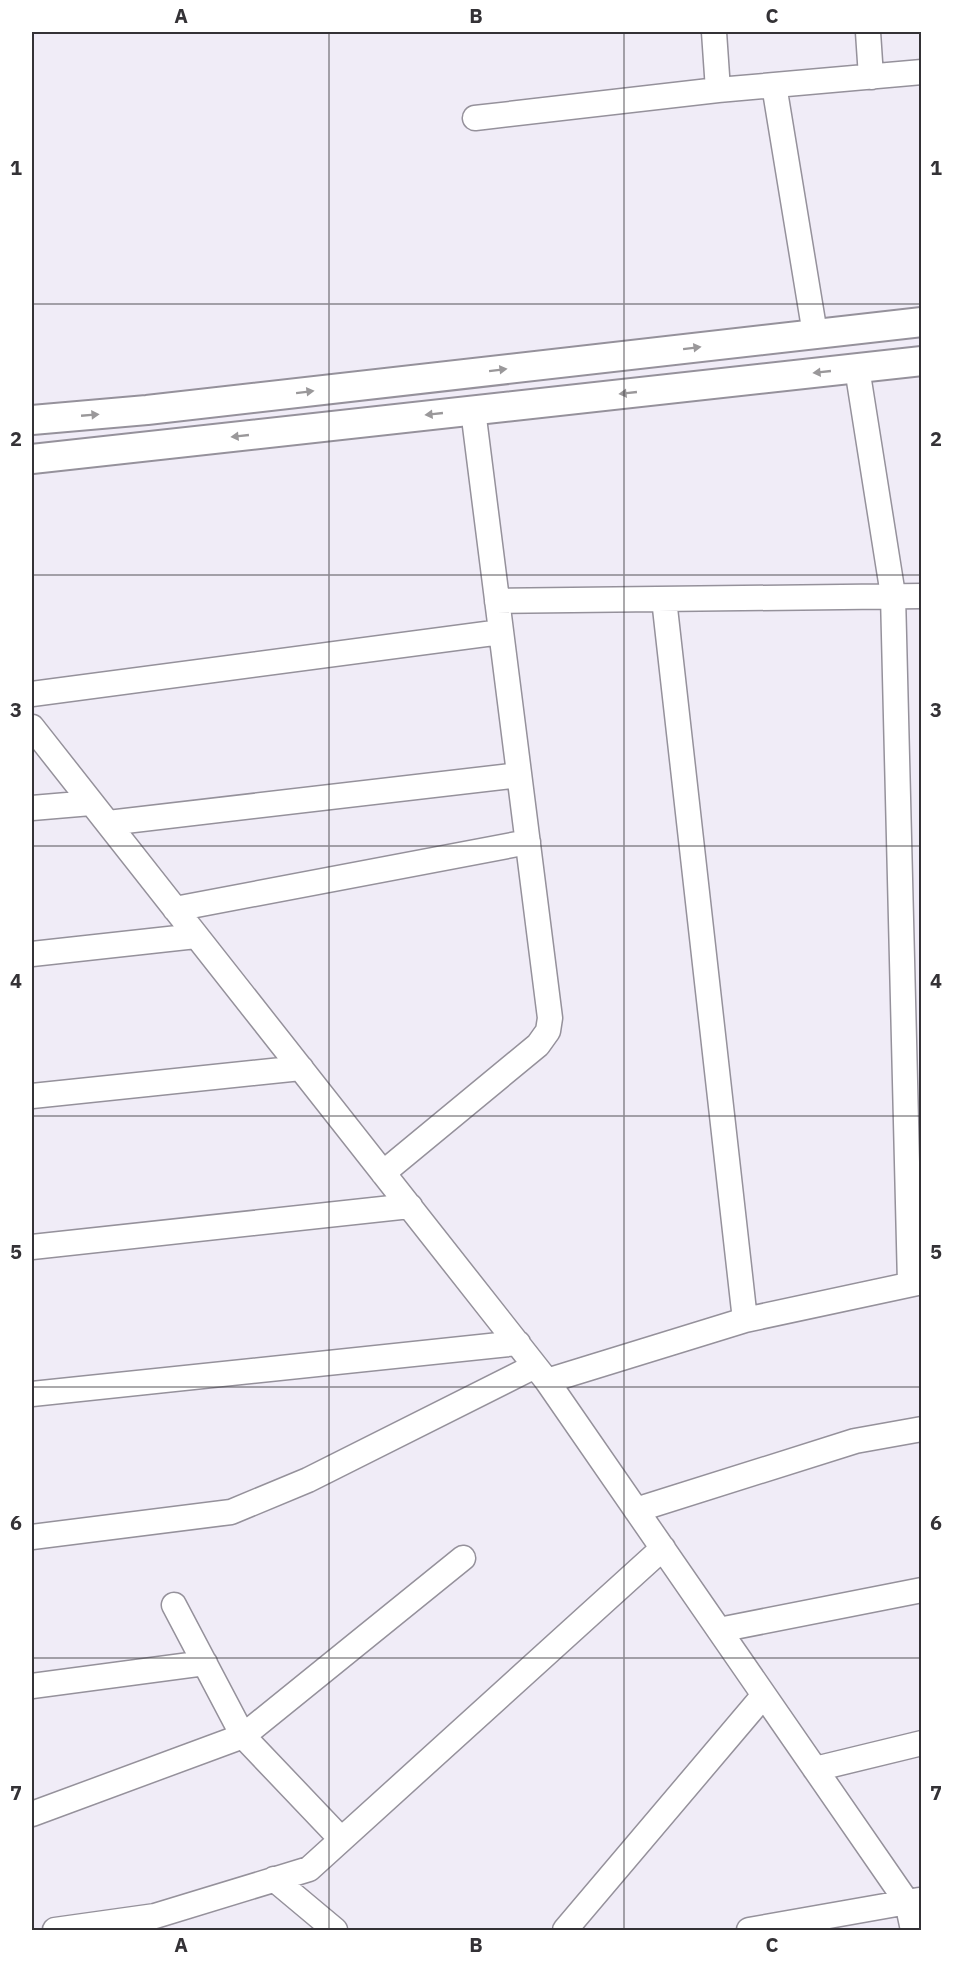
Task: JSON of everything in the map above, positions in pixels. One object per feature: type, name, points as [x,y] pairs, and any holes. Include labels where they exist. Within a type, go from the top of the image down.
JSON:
[{"type":"street","points":[[714,32],[718,90]]},
{"type":"street","points":[[868,32],[871,77]]},
{"type":"street","points":[[475,118],[718,90],[921,72]]},
{"type":"street","points":[[774,85],[815,334]]},
{"type":"street","points":[[32,420],[147,410],[921,322]]},
{"type":"street","points":[[650,354],[657,390]]},
{"type":"street","points":[[32,459],[921,361]]},
{"type":"street","points":[[32,1537],[231,1512],[308,1480],[541,1373],[745,1320],[916,1283],[893,595],[856,368]]},
{"type":"street","points":[[383,1173],[538,1045],[548,1031],[550,1018],[473,410]]},
{"type":"street","points":[[497,601],[921,596]]},
{"type":"street","points":[[664,599],[745,1320]]},
{"type":"street","points":[[32,694],[501,632]]},
{"type":"street","points":[[32,727],[541,1373],[815,1769],[914,1901],[913,1930]]},
{"type":"street","points":[[108,823],[519,775]]},
{"type":"street","points":[[32,808],[91,802]]},
{"type":"street","points":[[175,909],[528,842]]},
{"type":"street","points":[[32,954],[196,936]]},
{"type":"street","points":[[32,1096],[301,1068]]},
{"type":"street","points":[[32,1247],[410,1206]]},
{"type":"street","points":[[32,1394],[518,1343]]},
{"type":"street","points":[[636,1510],[855,1441],[921,1429]]},
{"type":"street","points":[[55,1930],[155,1916],[309,1869],[663,1548]]},
{"type":"street","points":[[32,1814],[243,1736],[463,1558]]},
{"type":"street","points":[[719,1630],[921,1590]]},
{"type":"street","points":[[174,1605],[243,1736],[341,1839]]},
{"type":"street","points":[[32,1686],[205,1663]]},
{"type":"street","points":[[565,1930],[764,1695]]},
{"type":"street","points":[[815,1769],[921,1743]]},
{"type":"street","points":[[274,1879],[335,1930]]},
{"type":"street","points":[[756,1930],[914,1901]]}]
